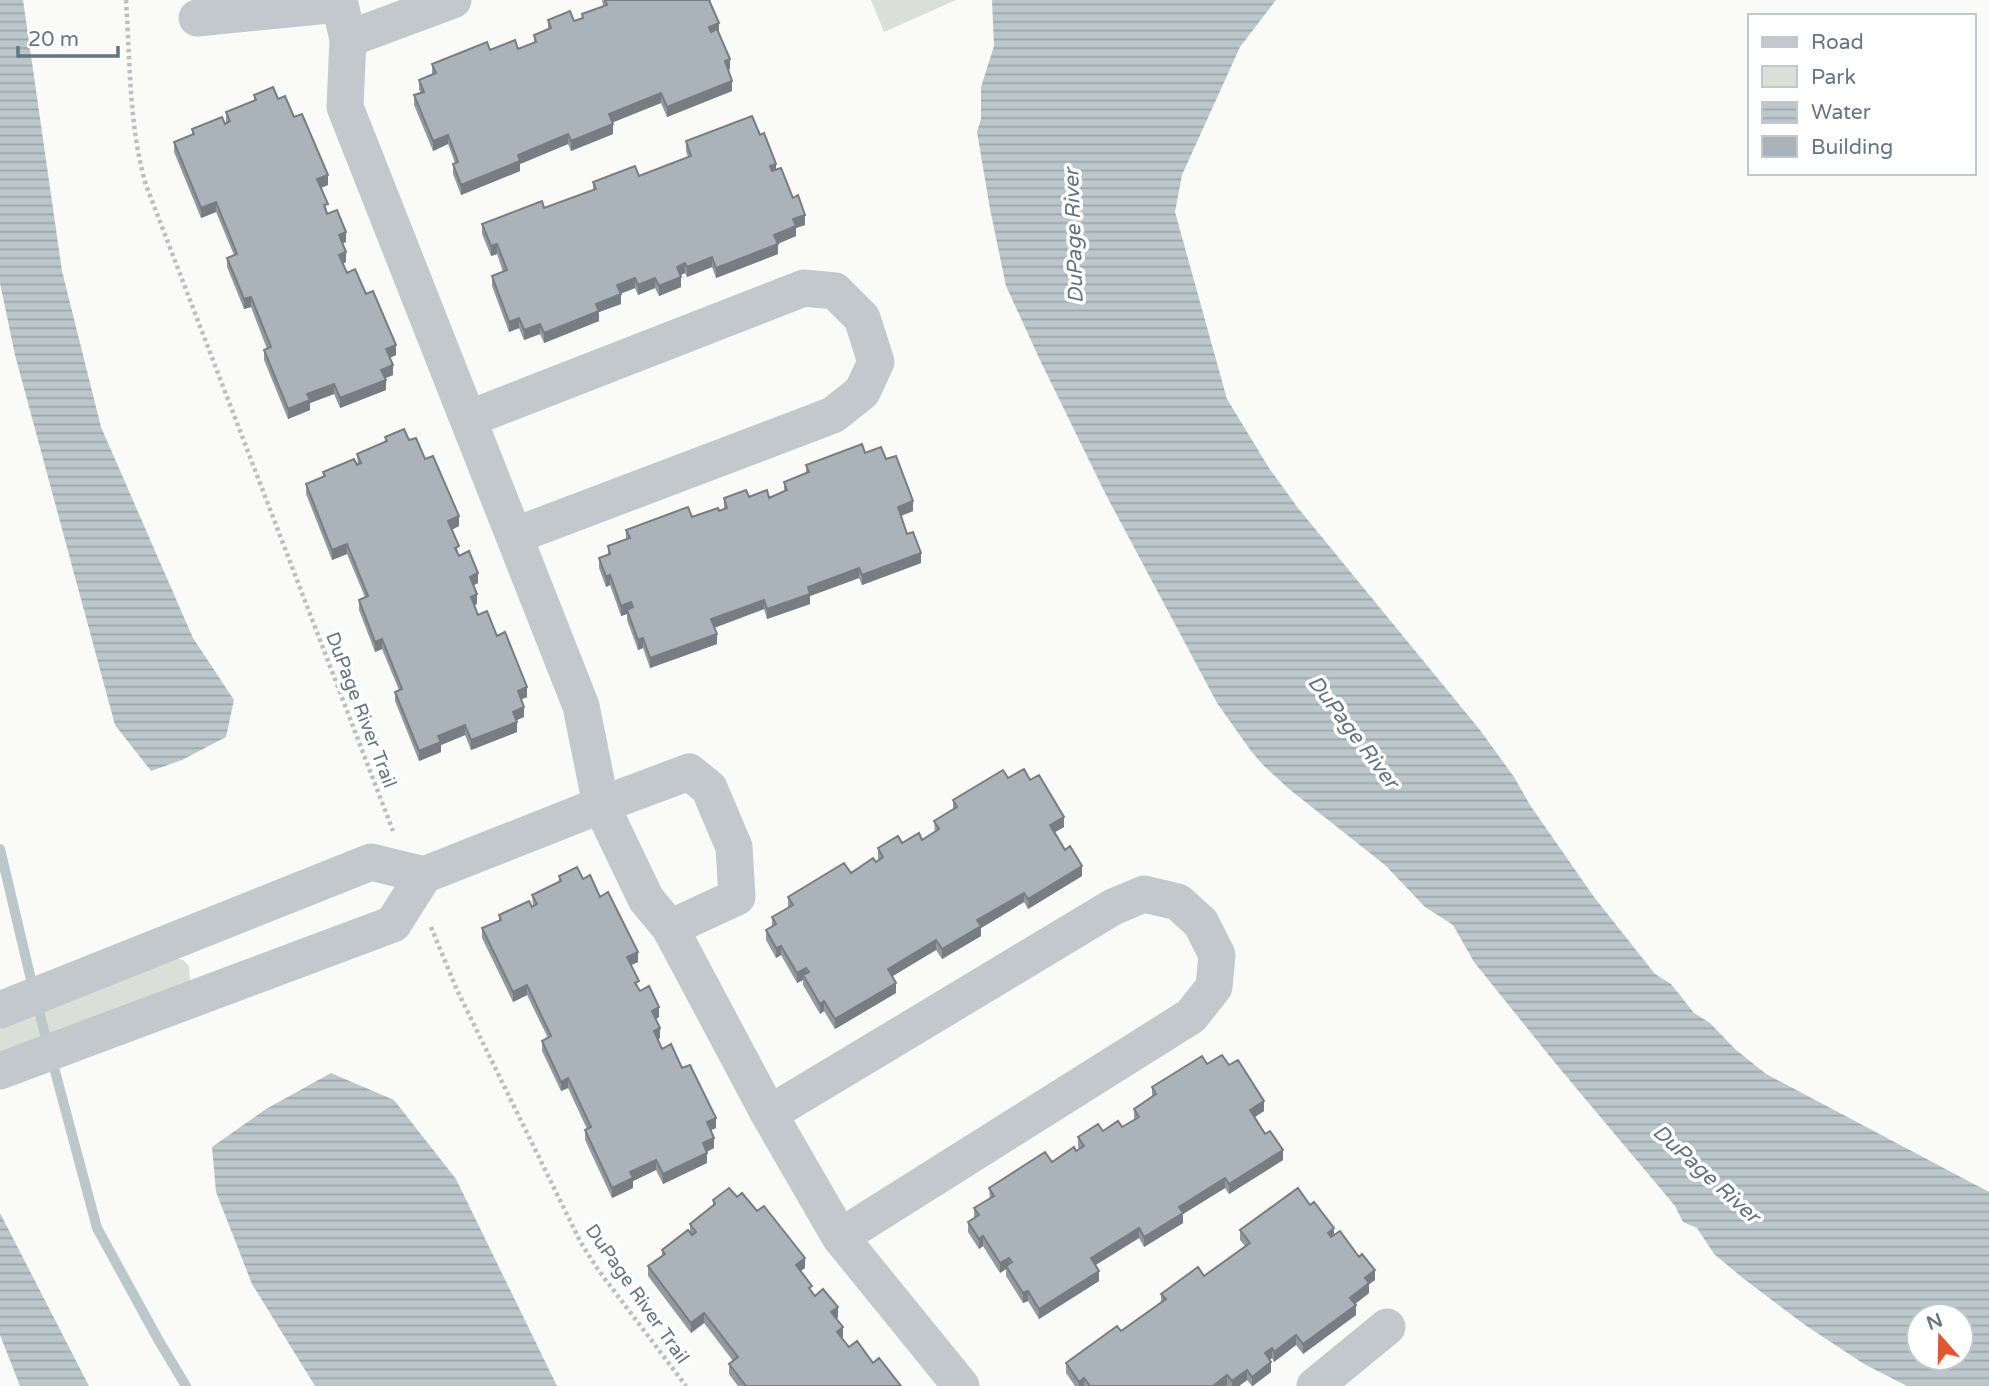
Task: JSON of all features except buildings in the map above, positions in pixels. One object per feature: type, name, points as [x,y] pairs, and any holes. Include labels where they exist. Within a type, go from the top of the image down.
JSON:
[{"type":"street","points":[[348,39],[453,0]]},
{"type":"street","points":[[197,18],[339,2],[348,39],[345,107],[581,706],[601,805],[646,899],[670,928],[769,1114],[841,1237],[961,1386]]},
{"type":"street","points":[[468,419],[804,288],[835,291],[862,318],[876,362],[862,392],[833,415],[514,536]]},
{"type":"street","points":[[5,1008],[371,862],[416,878],[690,772],[709,788],[734,847],[737,897],[670,928]]},
{"type":"street","points":[[14,1065],[393,924],[416,878]]},
{"type":"street","points":[[769,1114],[1113,907],[1144,894],[1178,902],[1201,923],[1217,956],[1214,987],[1191,1016],[841,1237]]},
{"type":"street","points":[[1315,1386],[1387,1327]]},
{"type":"path","name":"DuPage River Trail","points":[[126,0],[136,146],[146,185],[416,878],[457,990],[581,1243],[686,1386]]},
{"type":"green space","points":[[871,0],[956,0],[884,32]]},
{"type":"green space","points":[[172,958],[183,960],[189,966],[190,981],[0,1058],[0,1025]]},
{"type":"water","points":[[0,0],[23,0],[62,271],[101,427],[193,638],[234,700],[226,737],[182,760],[151,771],[115,725],[15,355],[0,283]]},
{"type":"water","name":"DuPage River","points":[[992,0],[1276,0],[1240,47],[1182,175],[1175,212],[1227,399],[1269,468],[1298,508],[1480,730],[1594,897],[1655,974],[1671,984],[1694,1013],[1710,1023],[1735,1049],[1766,1074],[1989,1192],[1989,1386],[1907,1386],[1864,1364],[1805,1325],[1714,1254],[1697,1228],[1683,1222],[1675,1206],[1474,962],[1453,925],[1425,907],[1385,865],[1289,789],[1251,751],[1217,703],[1105,493],[1006,286],[977,132],[981,119],[981,87],[994,46]]},
{"type":"water","points":[[331,1073],[394,1100],[456,1179],[557,1386],[315,1386],[252,1284],[216,1192],[212,1147],[266,1109]]},
{"type":"water","points":[[0,1213],[89,1386],[20,1386],[0,1335]]},
{"type":"waterway","points":[[0,849],[33,988]]},
{"type":"waterway","points":[[37,1003],[48,1046]]},
{"type":"waterway","points":[[52,1060],[97,1228],[186,1386]]}]
